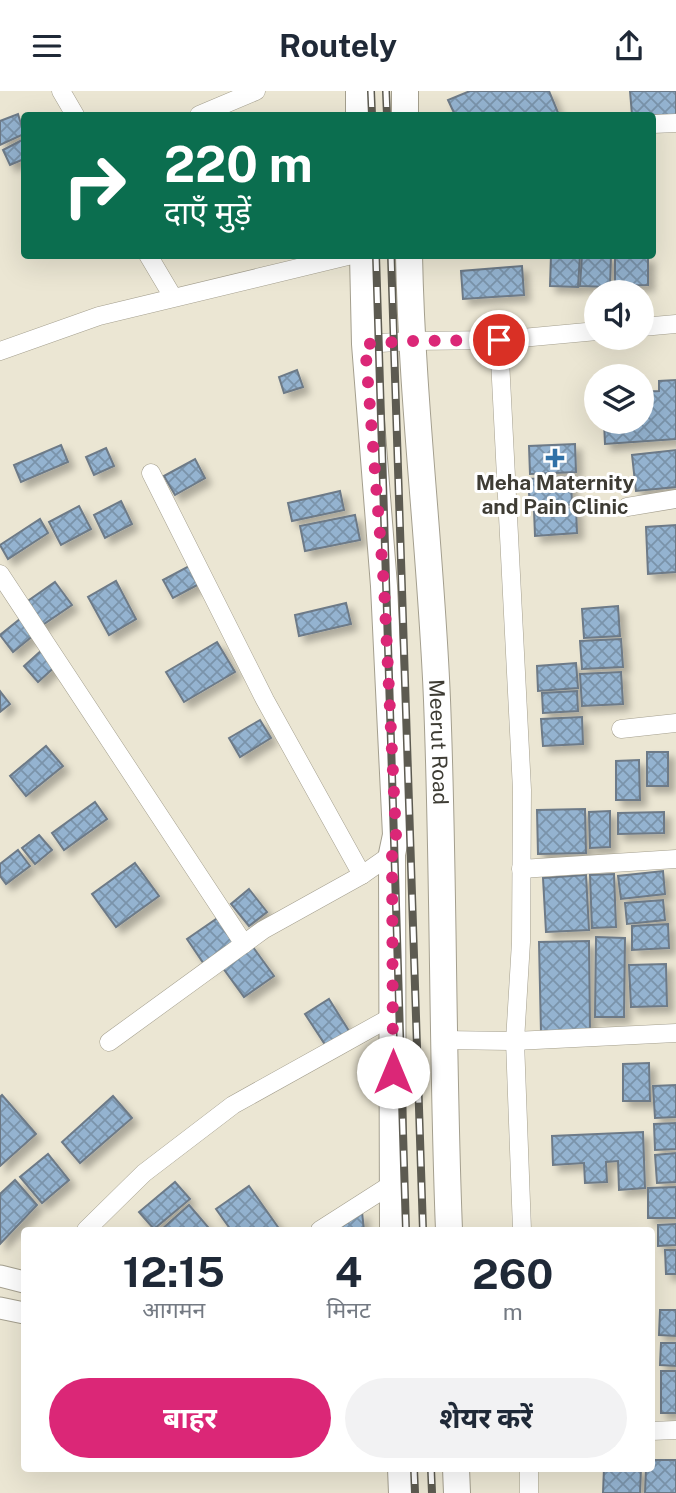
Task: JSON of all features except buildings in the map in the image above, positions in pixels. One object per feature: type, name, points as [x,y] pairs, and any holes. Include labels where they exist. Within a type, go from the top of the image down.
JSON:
[{"type":"main road","points":[[359,91],[359,112]]},
{"type":"main road","points":[[405,91],[405,112]]},
{"type":"main road","points":[[363,259],[365,344],[384,586],[396,835],[392,854],[393,1227]]},
{"type":"main road","name":"Meerut Road","points":[[408,259],[411,341],[437,697],[449,1227]]},
{"type":"main road","points":[[401,1472],[402,1493]]},
{"type":"main road","points":[[456,1472],[457,1493]]},
{"type":"street","points":[[61,91],[73,112]]},
{"type":"street","points":[[206,112],[256,91]]},
{"type":"street","points":[[656,124],[676,123]]},
{"type":"street","points":[[150,259],[173,297]]},
{"type":"street","points":[[0,351],[99,316],[335,259]]},
{"type":"street","points":[[654,326],[676,324]]},
{"type":"street","points":[[365,344],[499,340],[584,332]]},
{"type":"street","points":[[499,340],[522,790],[521,942],[515,1041],[522,1227]]},
{"type":"street","points":[[151,473],[265,701],[362,874]]},
{"type":"street","points":[[627,507],[676,499]]},
{"type":"street","points":[[0,574],[244,944]]},
{"type":"street","points":[[621,729],[676,723]]},
{"type":"street","points":[[109,1042],[263,930],[392,854]]},
{"type":"street","points":[[520,869],[676,859]]},
{"type":"street","points":[[89,1227],[144,1173],[233,1105],[393,1016]]},
{"type":"street","points":[[444,1040],[515,1041],[676,1033]]},
{"type":"street","points":[[325,1227],[392,1184]]},
{"type":"street","points":[[0,1276],[21,1281]]},
{"type":"street","points":[[0,1308],[21,1312]]},
{"type":"street","points":[[655,1431],[676,1430]]},
{"type":"street","points":[[529,1472],[529,1493]]},
{"type":"railway","points":[[371,91],[372,112]]},
{"type":"railway","points":[[386,91],[387,112]]},
{"type":"railway","points":[[376,259],[406,1227]]},
{"type":"railway","points":[[391,259],[423,1227]]},
{"type":"railway","points":[[414,1472],[415,1493]]},
{"type":"railway","points":[[431,1472],[432,1493]]},
{"type":"place","name":"Meha Maternity and Pain Clinic","points":[[555,458]]},
{"type":"route","points":[[393,1072],[392,854],[396,835],[384,586],[365,344],[499,340]]}]
